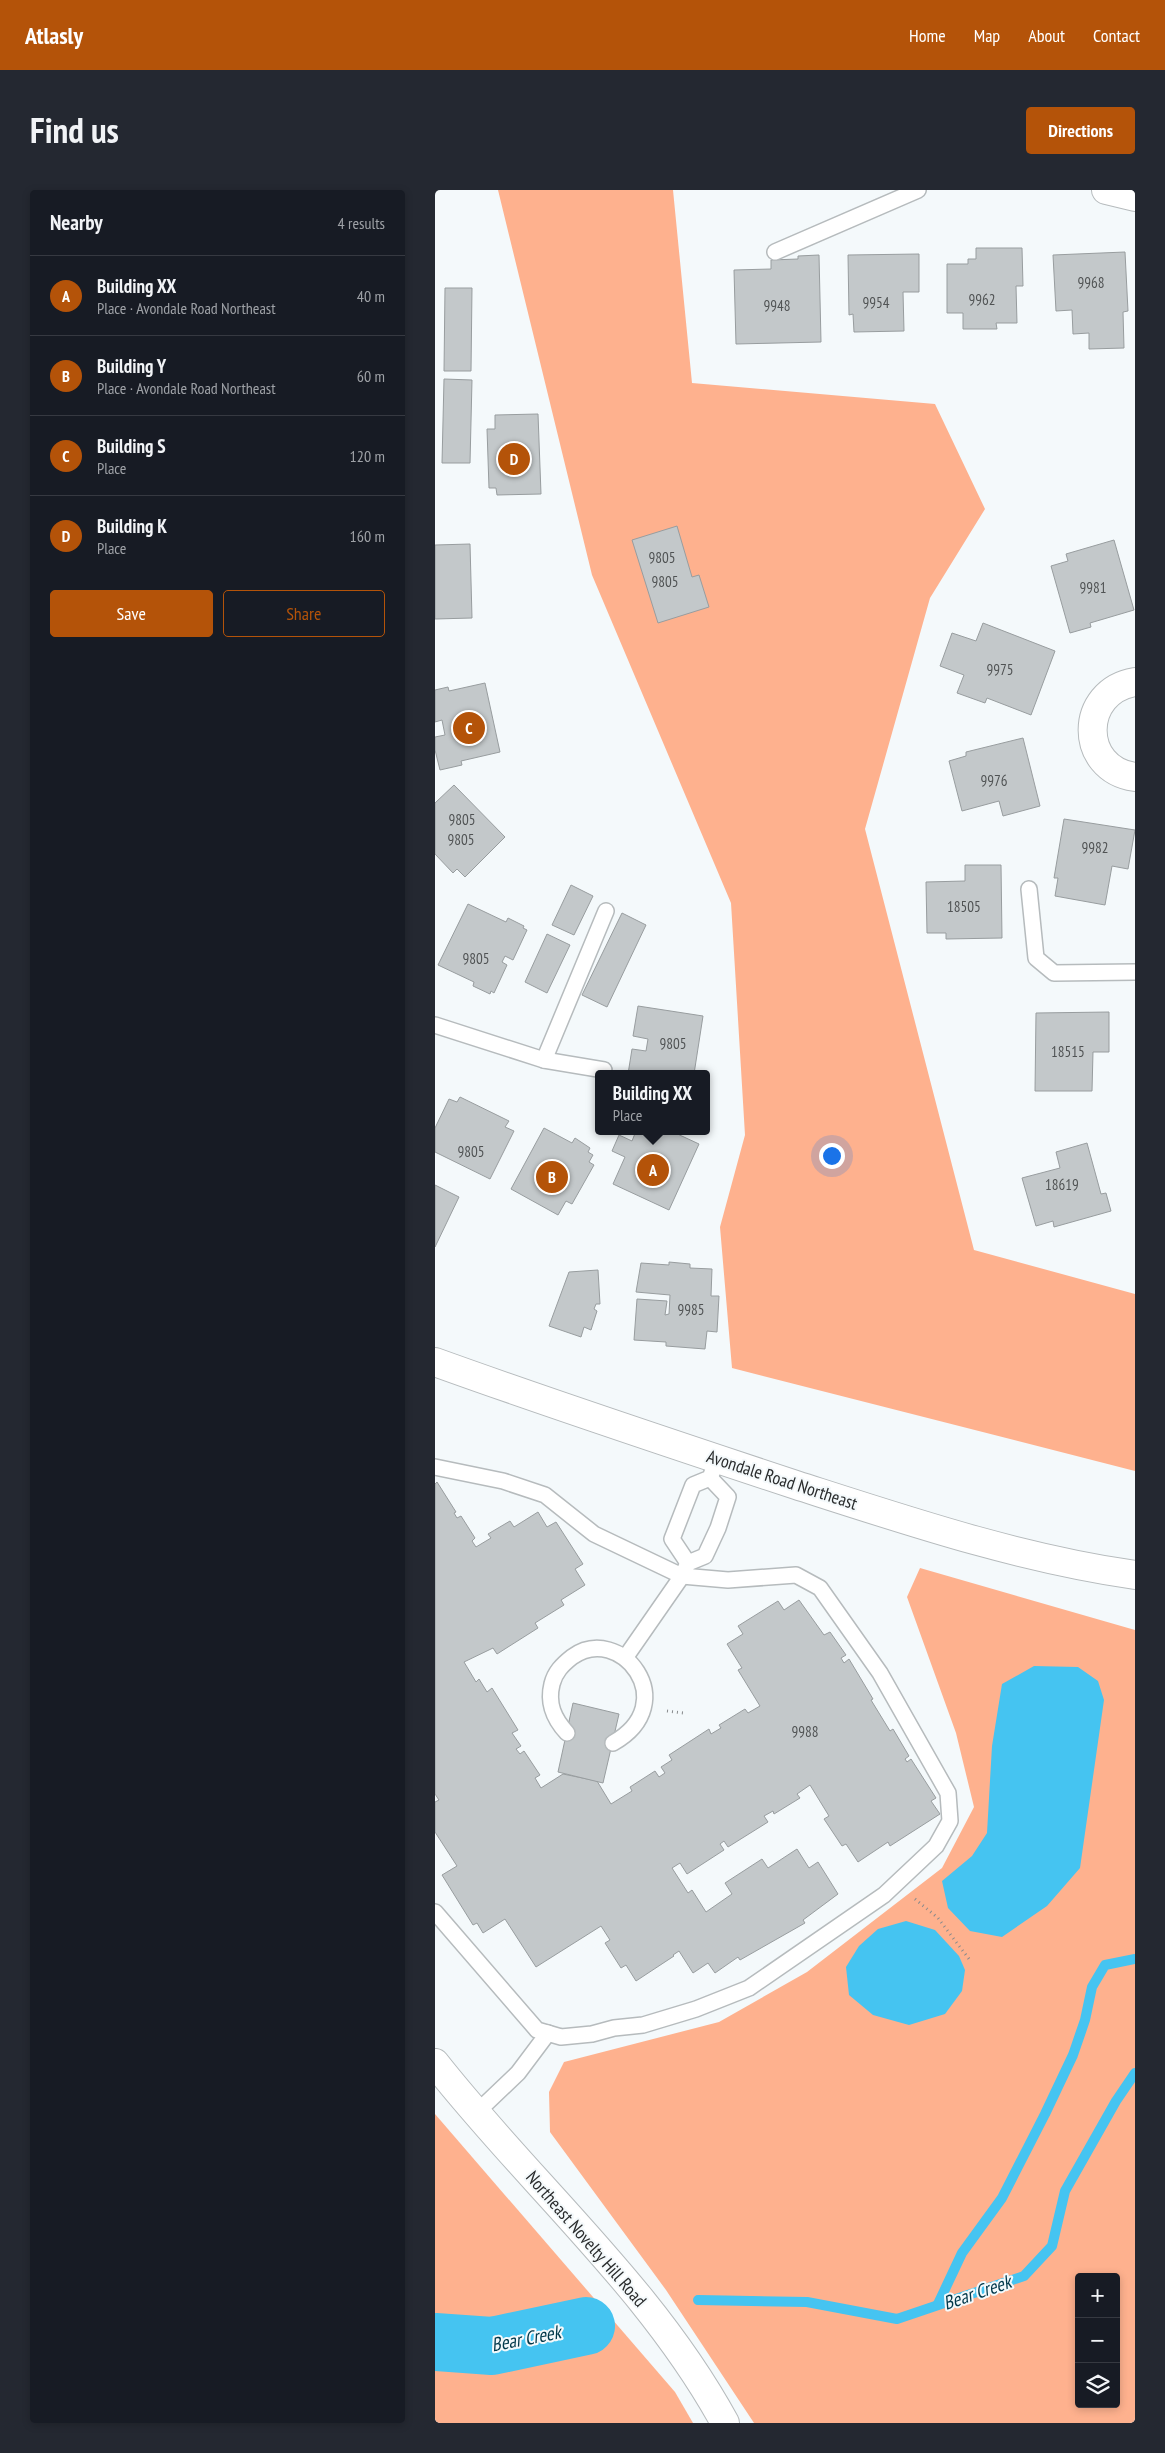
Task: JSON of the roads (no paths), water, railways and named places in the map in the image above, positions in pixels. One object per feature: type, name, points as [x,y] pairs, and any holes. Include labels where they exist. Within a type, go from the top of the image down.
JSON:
[{"type":"main road","points":[[1106,190],[1135,197]]},
{"type":"main road","points":[[1135,682],[1125,683],[1112,691],[1101,702],[1094,715],[1092,730],[1095,745],[1102,759],[1113,770],[1135,778]]},
{"type":"main road","name":"Avondale Road Northeast","points":[[435,1362],[714,1468],[997,1548],[1053,1561],[1135,1575]]},
{"type":"main road","name":"Northeast Novelty Hill Road","points":[[435,2064],[475,2114],[611,2266],[668,2333],[725,2423]]},
{"type":"lane","points":[[775,252],[918,190]]},
{"type":"lane","points":[[1029,889],[1036,958],[1054,973],[1135,972]]},
{"type":"lane","points":[[544,1060],[606,911]]},
{"type":"lane","points":[[435,1025],[544,1060],[604,1070]]},
{"type":"lane","points":[[435,1467],[503,1481],[545,1495],[594,1534],[685,1570],[728,1580],[796,1575],[821,1588],[880,1673],[948,1793],[950,1821],[936,1846],[884,1894],[749,1988],[696,2009],[643,2025],[614,2028],[593,2034],[561,2037],[537,2030],[435,1912]]},
{"type":"lane","points":[[625,1658],[685,1570],[705,1556],[718,1528],[728,1497],[714,1468],[693,1485],[672,1539],[685,1570]]},
{"type":"lane","points":[[567,1733],[557,1722],[551,1708],[550,1692],[554,1676],[576,1654],[591,1650],[607,1650],[625,1658],[641,1679],[645,1694],[644,1710],[637,1724],[626,1736],[613,1743]]},
{"type":"lane","points":[[475,2114],[518,2073],[548,2033]]},
{"type":"water","points":[[1034,1666],[1078,1667],[1098,1681],[1104,1700],[1080,1868],[1047,1906],[1002,1937],[970,1931],[948,1908],[942,1881],[972,1856],[987,1833],[992,1746],[1002,1684]]},
{"type":"water","points":[[906,1921],[935,1930],[959,1956],[965,1970],[962,1991],[945,2014],[909,2025],[873,2015],[849,1995],[846,1967],[859,1946],[878,1929]]},
{"type":"waterway","points":[[938,2304],[962,2253],[1002,2198],[1045,2114],[1073,2055],[1085,2020],[1092,1987],[1105,1965],[1135,1959]]},
{"type":"waterway","name":"Bear Creek","points":[[698,2300],[807,2302],[897,2319],[1024,2276],[1052,2246],[1065,2191],[1116,2101],[1135,2073]]},
{"type":"waterway","name":"Bear Creek","points":[[435,2342],[492,2346],[586,2326]]},
{"type":"place","name":"Building K","points":[[514,459]]},
{"type":"place","name":"Building S","points":[[469,728]]},
{"type":"place","name":"Building XX","points":[[653,1170]]},
{"type":"place","name":"Building Y","points":[[552,1177]]}]
